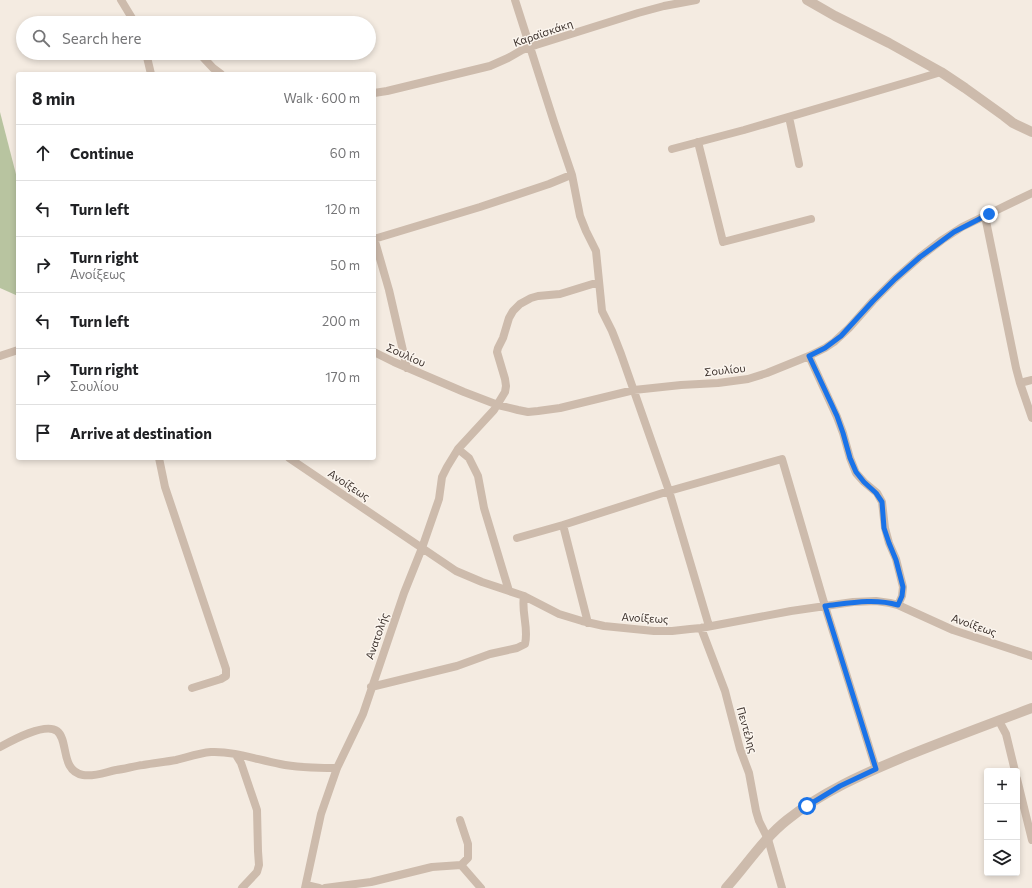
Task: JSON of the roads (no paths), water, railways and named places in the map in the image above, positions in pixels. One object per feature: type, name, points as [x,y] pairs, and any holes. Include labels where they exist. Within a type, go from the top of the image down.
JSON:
[{"type":"street","points":[[121,0],[131,16]]},
{"type":"street","name":"Πεντέλης","points":[[515,0],[572,175],[580,216],[596,251],[602,311],[612,331],[670,491],[705,627],[725,691],[740,749],[749,773],[756,810],[768,839],[782,888]]},
{"type":"street","name":"Καραϊσκάκη","points":[[376,93],[393,90],[490,66],[530,47],[664,6],[696,0]]},
{"type":"street","points":[[807,0],[941,72],[1014,123],[1032,132]]},
{"type":"street","points":[[148,60],[151,72]]},
{"type":"street","points":[[206,60],[218,72]]},
{"type":"street","points":[[672,149],[789,117],[941,72]]},
{"type":"street","points":[[789,117],[799,164]]},
{"type":"street","points":[[698,142],[723,242],[811,219]]},
{"type":"street","points":[[376,237],[480,207],[572,175]]},
{"type":"street","name":"Σουλίου","points":[[376,353],[464,392],[498,405],[528,412],[575,404],[634,390],[748,379],[767,373],[825,348],[841,336],[895,279],[920,257],[954,232],[1032,193]]},
{"type":"street","points":[[985,216],[1000,295],[1020,383],[1032,418]]},
{"type":"street","points":[[376,245],[389,290],[408,368]]},
{"type":"street","name":"Ανατολής","points":[[305,886],[321,814],[338,768],[363,714],[404,593],[422,548],[439,498],[442,477],[458,449],[498,405],[504,392],[506,383],[497,350],[503,338],[509,318],[524,302],[538,296],[560,294],[598,282]]},
{"type":"street","points":[[0,356],[16,351]]},
{"type":"street","points":[[809,356],[837,416],[856,472],[876,493],[882,502],[884,528],[896,560],[903,587],[902,596],[898,605]]},
{"type":"street","points":[[1020,383],[1032,380]]},
{"type":"street","points":[[458,449],[469,458],[478,476],[484,508],[509,591]]},
{"type":"street","points":[[517,538],[670,491],[782,459],[825,606],[876,769]]},
{"type":"street","points":[[159,460],[165,487],[226,670],[226,676],[221,679],[192,688]]},
{"type":"street","name":"Ανοίξεως","points":[[292,460],[456,571],[482,582],[524,596],[559,614],[588,623],[654,631],[672,631],[705,627],[791,611],[853,602],[890,602],[953,630],[1032,656]]},
{"type":"street","points":[[563,525],[588,623]]},
{"type":"street","points":[[371,687],[457,666],[490,654],[516,648],[525,644],[527,636],[523,611],[524,596]]},
{"type":"street","points":[[726,888],[768,839],[787,820],[840,786],[928,747],[1032,708]]},
{"type":"street","points":[[999,721],[1006,734],[1014,768]]},
{"type":"street","points":[[0,747],[16,738],[38,730],[47,728],[54,730],[57,731],[62,738],[65,754],[70,767],[78,773],[90,775],[176,760],[203,753],[222,752],[300,767],[338,768]]},
{"type":"street","points":[[236,755],[241,763],[257,810],[258,851],[260,865],[257,872],[242,888]]},
{"type":"street","points":[[1020,791],[1032,840]]},
{"type":"street","points":[[324,888],[371,882],[432,868],[461,865],[468,858],[468,844],[460,820]]},
{"type":"street","points":[[461,865],[481,888]]},
{"type":"street","points":[[305,886],[319,888]]}]
